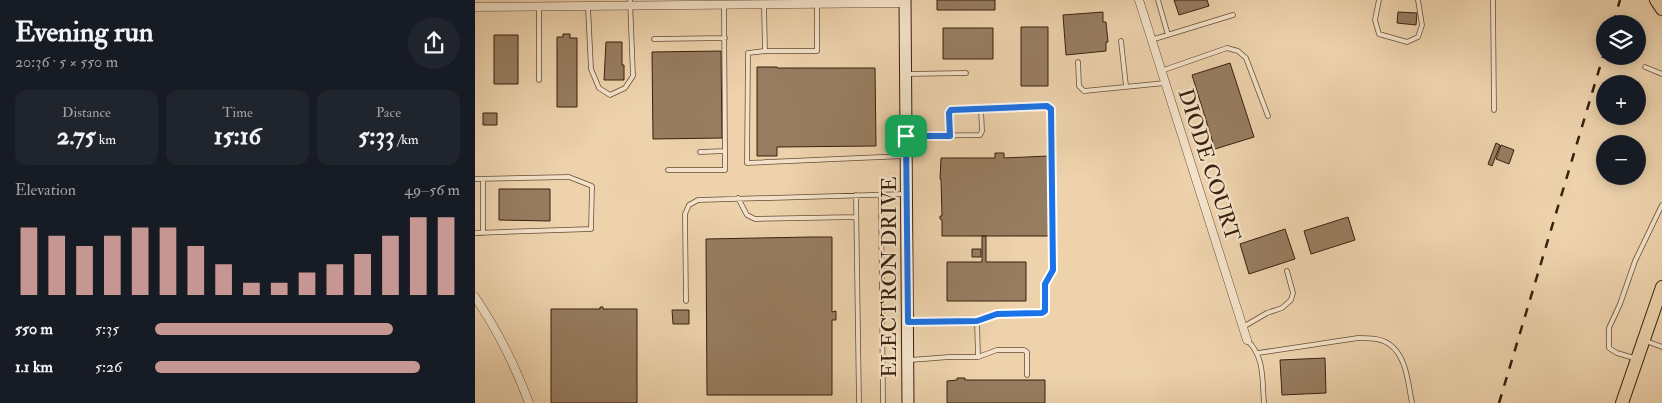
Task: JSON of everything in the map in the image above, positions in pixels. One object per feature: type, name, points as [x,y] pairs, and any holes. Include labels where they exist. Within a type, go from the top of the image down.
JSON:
[{"type":"main road","points":[[1656,0],[1662,9]]},
{"type":"main road","points":[[1622,403],[1662,288]]},
{"type":"street","name":"DIODE COURT","points":[[1139,0],[1247,340]]},
{"type":"street","points":[[475,7],[496,3],[539,6],[588,6],[630,3],[764,5],[790,2],[817,4],[905,2]]},
{"type":"street","name":"ELECTRON DRIVE","points":[[905,2],[908,403]]},
{"type":"street","points":[[475,297],[506,354],[529,403]]},
{"type":"lane","points":[[1157,0],[1168,35]]},
{"type":"lane","points":[[1379,0],[1375,20],[1379,34],[1407,42],[1418,38],[1422,25],[1418,0]]},
{"type":"lane","points":[[1493,0],[1494,110]]},
{"type":"lane","points":[[588,6],[591,69],[599,88],[610,95],[625,88],[633,76],[630,3]]},
{"type":"lane","points":[[817,4],[817,51],[748,52],[747,163],[907,156]]},
{"type":"lane","points":[[668,170],[725,170],[724,5]]},
{"type":"lane","points":[[764,5],[765,51]]},
{"type":"lane","points":[[539,6],[539,80]]},
{"type":"lane","points":[[1151,40],[1233,15]]},
{"type":"lane","points":[[654,39],[725,38]]},
{"type":"lane","points":[[1121,41],[1126,86]]},
{"type":"lane","points":[[1161,71],[1227,48],[1237,51],[1246,58],[1268,116]]},
{"type":"lane","points":[[1078,62],[1079,86],[1084,91],[1165,83]]},
{"type":"lane","points":[[1645,67],[1662,74]]},
{"type":"lane","points":[[906,74],[966,72]]},
{"type":"lane","points":[[908,322],[977,321],[997,314],[1042,313],[1045,311],[1045,284],[1053,270],[1051,109],[1047,106],[950,111],[950,136]]},
{"type":"lane","points":[[906,136],[979,135],[982,131],[981,109]]},
{"type":"lane","points":[[700,152],[725,151]]},
{"type":"lane","points":[[475,179],[569,177],[592,186],[591,229],[475,233]]},
{"type":"lane","points":[[483,179],[483,233]]},
{"type":"lane","points":[[685,301],[685,214],[689,205],[698,200],[907,194]]},
{"type":"lane","points":[[881,195],[883,403]]},
{"type":"lane","points":[[856,196],[859,403]]},
{"type":"lane","points":[[738,198],[747,214],[755,219],[856,217]]},
{"type":"lane","points":[[1637,359],[1617,353],[1609,348],[1609,328],[1635,262],[1662,206]]},
{"type":"lane","points":[[1243,327],[1267,313],[1282,308],[1291,300],[1293,293],[1287,271]]},
{"type":"lane","points":[[977,321],[978,357]]},
{"type":"lane","points":[[1258,353],[1358,338],[1373,338],[1389,344],[1399,355],[1405,369],[1412,403]]},
{"type":"lane","points":[[1247,340],[1258,353],[1264,403]]},
{"type":"lane","points":[[1643,340],[1662,347]]},
{"type":"lane","points":[[908,361],[949,357],[978,357],[997,350],[1024,350],[1027,352],[1027,375]]},
{"type":"building","points":[[937,0],[995,0],[995,10],[937,10]]},
{"type":"building","points":[[1174,0],[1207,0],[1209,6],[1179,15]]},
{"type":"building","points":[[1103,12],[1103,22],[1106,22],[1108,42],[1106,42],[1106,51],[1066,55],[1063,15]]},
{"type":"building","points":[[1398,12],[1417,13],[1416,25],[1397,23]]},
{"type":"building","points":[[1021,27],[1048,27],[1048,86],[1021,86]]},
{"type":"building","points":[[943,28],[993,28],[993,59],[943,59]]},
{"type":"building","points":[[563,34],[570,34],[570,38],[577,38],[577,107],[557,107],[557,37],[563,37]]},
{"type":"building","points":[[494,35],[518,35],[518,84],[494,84]]},
{"type":"building","points":[[606,42],[622,42],[624,80],[604,80]]},
{"type":"building","points":[[721,51],[722,138],[653,139],[652,52]]},
{"type":"building","points":[[1230,63],[1254,137],[1215,149],[1192,75]]},
{"type":"building","points":[[757,67],[875,68],[876,146],[777,147],[777,156],[757,156]]},
{"type":"building","points":[[483,113],[497,113],[497,125],[483,125]]},
{"type":"building","points":[[1496,143],[1500,145],[1492,166],[1488,164]]},
{"type":"building","points":[[1501,145],[1514,150],[1509,164],[1496,159]]},
{"type":"building","points":[[995,153],[1004,153],[1004,158],[1048,156],[1051,236],[942,236],[942,220],[940,219],[940,216],[942,216],[941,158],[995,158]]},
{"type":"building","points":[[499,189],[550,189],[550,221],[499,220]]},
{"type":"building","points":[[1348,217],[1355,240],[1311,254],[1304,231]]},
{"type":"building","points":[[1285,229],[1295,259],[1249,274],[1240,244]]},
{"type":"building","points":[[982,236],[986,236],[986,262],[1026,262],[1026,301],[947,301],[947,262],[982,262]]},
{"type":"building","points":[[832,237],[832,312],[836,311],[836,320],[832,320],[832,395],[707,395],[706,239]]},
{"type":"building","points":[[972,249],[981,249],[981,257],[972,257]]},
{"type":"building","points":[[600,307],[603,307],[603,309],[637,309],[637,403],[551,403],[551,309],[600,309]]},
{"type":"building","points":[[672,310],[689,310],[689,324],[673,324]]},
{"type":"building","points":[[1325,358],[1326,393],[1282,395],[1280,360]]},
{"type":"building","points":[[957,378],[965,378],[965,380],[1045,380],[1045,403],[947,403],[947,381],[957,380]]},
{"type":"railway","points":[[1616,15],[1620,0]]},
{"type":"railway","points":[[1499,403],[1600,65]]},
{"type":"route","points":[[1050,107],[1053,270],[1045,284],[1045,311],[1042,313],[997,314],[977,321],[908,322],[906,136],[950,136],[949,113],[951,110],[1050,107]]}]
